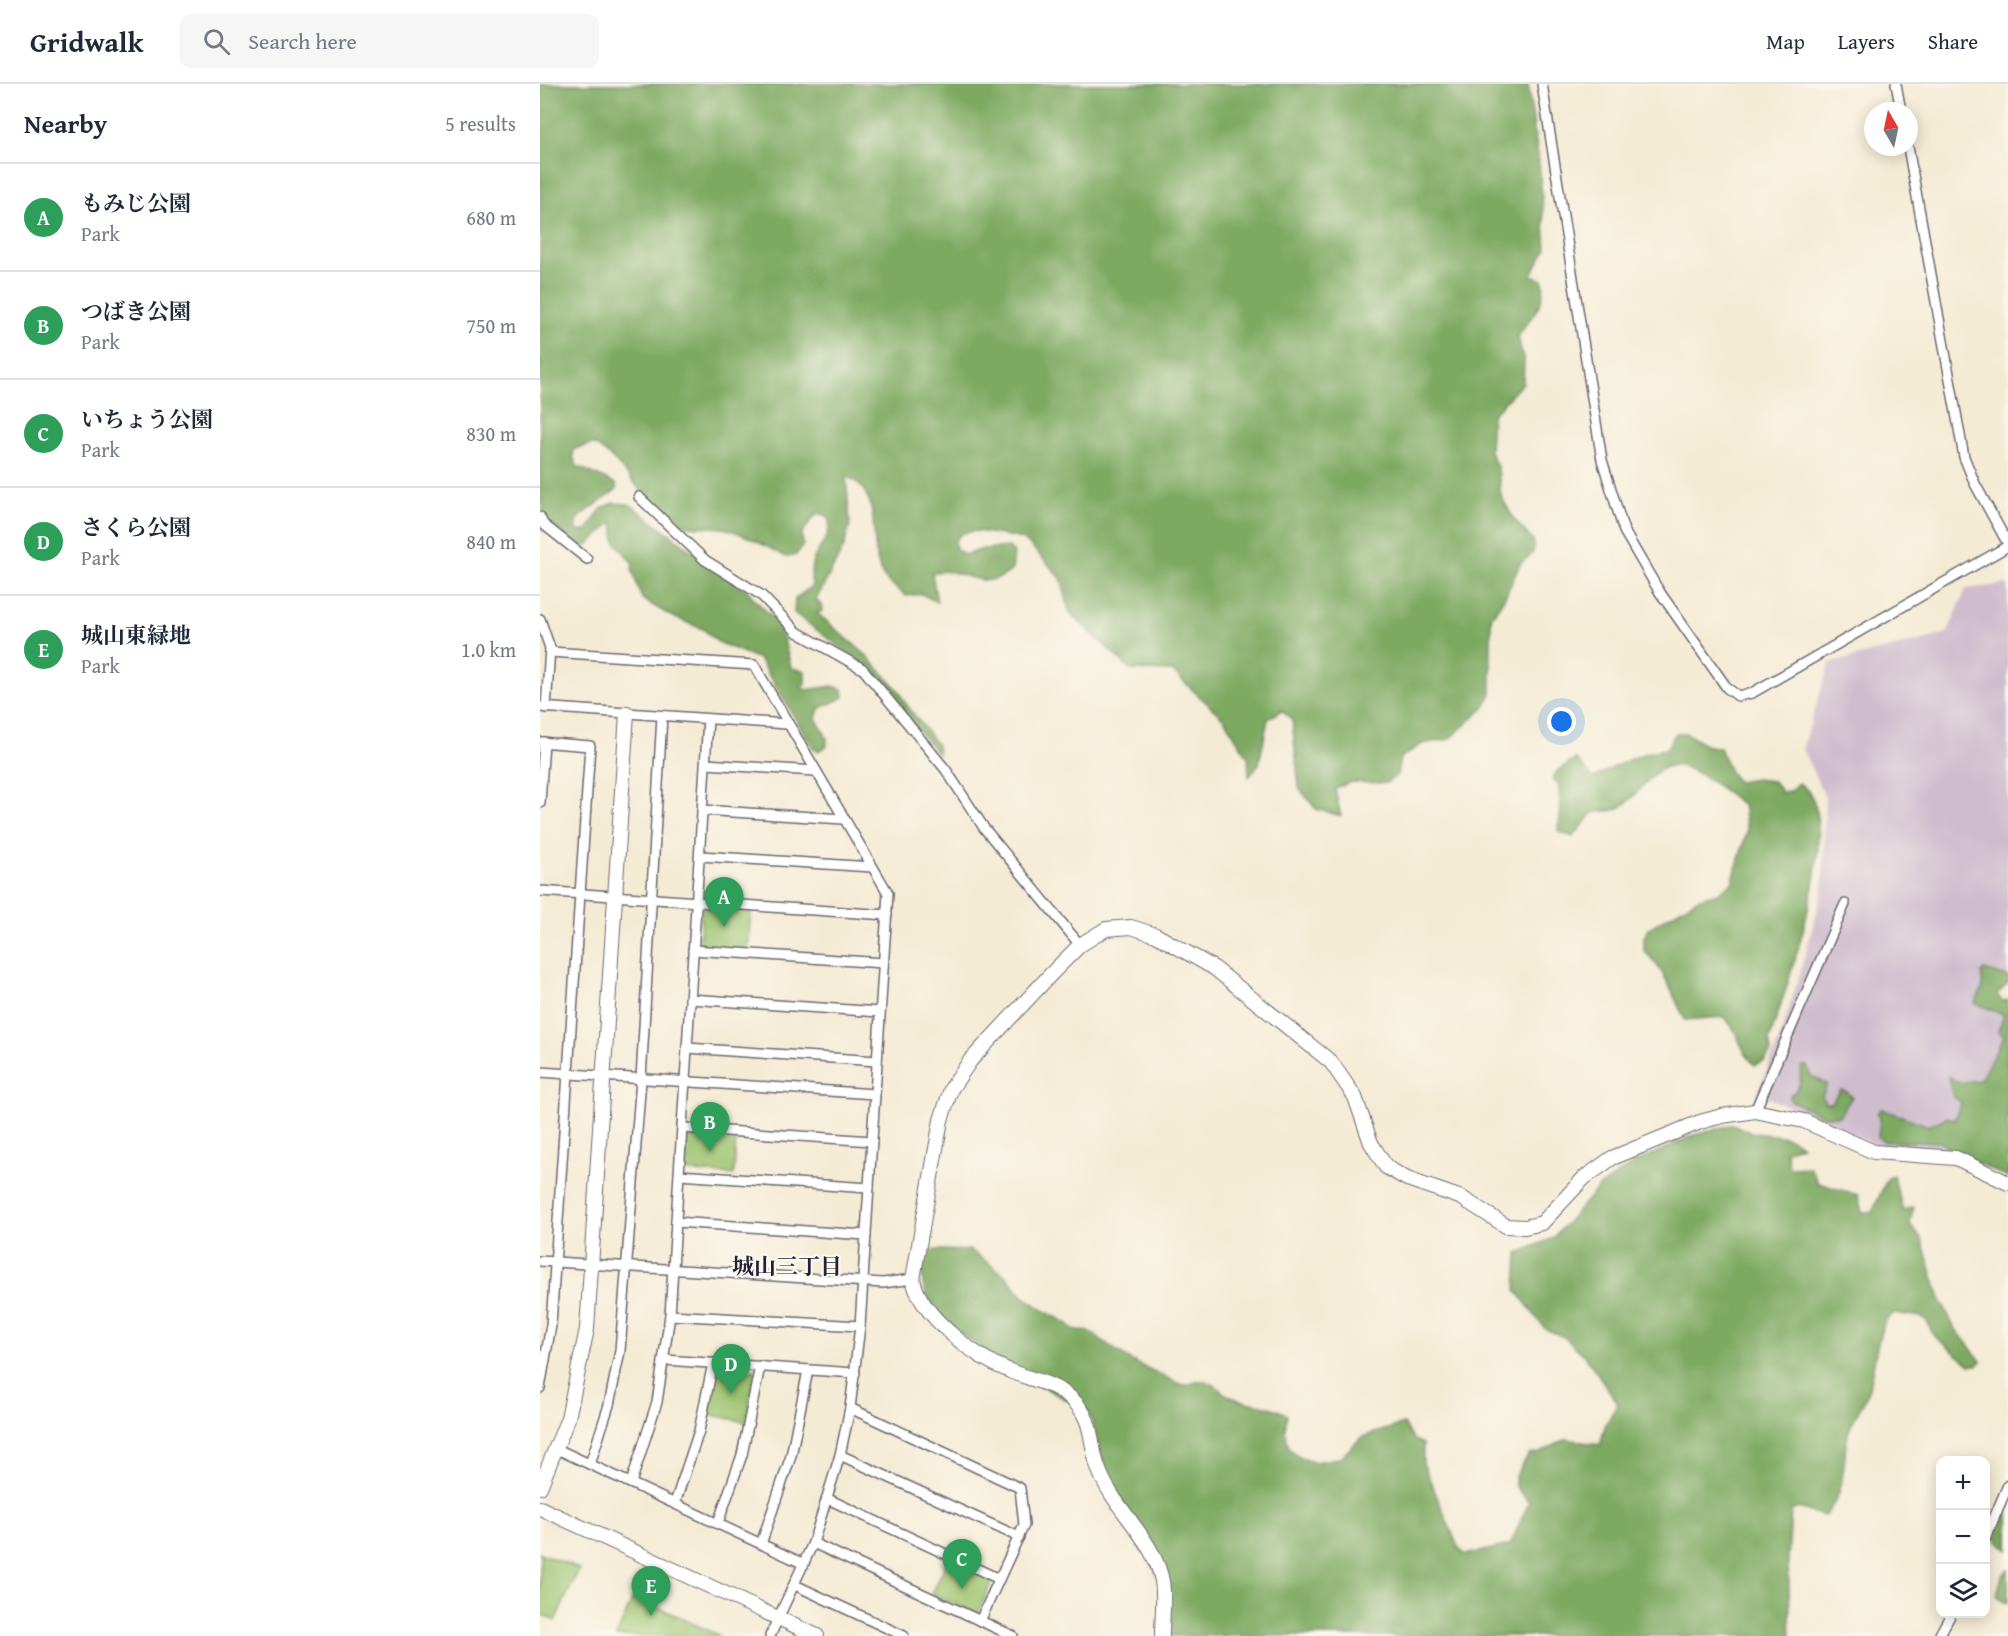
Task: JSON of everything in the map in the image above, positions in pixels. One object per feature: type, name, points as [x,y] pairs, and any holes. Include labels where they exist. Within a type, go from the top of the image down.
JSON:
[{"type":"street","points":[[1542,84],[1602,460],[1624,531],[1659,591],[1727,688],[1738,696],[1752,693],[2008,545],[1975,484],[1964,457],[1910,156]]},
{"type":"street","points":[[1896,84],[1899,102]]},
{"type":"street","points":[[639,497],[705,560],[761,595],[797,632],[863,669],[946,770],[984,828],[1080,945]]},
{"type":"street","points":[[540,517],[543,524],[587,559]]},
{"type":"street","points":[[540,619],[550,652],[543,707],[787,724]]},
{"type":"street","points":[[550,652],[754,665],[888,893],[860,1326],[850,1408],[828,1499],[813,1543],[770,1636]]},
{"type":"street","points":[[540,1487],[544,1468],[558,1449],[568,1418],[584,1350],[592,1264],[627,713]]},
{"type":"street","points":[[590,1464],[609,1405],[619,1362],[641,1079],[662,716]]},
{"type":"street","points":[[632,1484],[650,1430],[665,1360],[670,1315],[708,719]]},
{"type":"street","points":[[540,803],[542,742],[590,746],[556,1262],[550,1336],[540,1388]]},
{"type":"street","points":[[705,764],[815,771]]},
{"type":"street","points":[[702,810],[843,819]]},
{"type":"street","points":[[700,856],[872,867]]},
{"type":"street","points":[[540,891],[887,915]]},
{"type":"street","points":[[1755,1111],[1845,904]]},
{"type":"street","points":[[1162,1636],[1163,1590],[1158,1567],[1102,1477],[1093,1437],[1078,1406],[1054,1387],[1010,1371],[981,1357],[932,1314],[915,1288],[913,1279],[941,1120],[951,1089],[970,1061],[1080,945],[1106,929],[1131,927],[1156,935],[1214,968],[1331,1062],[1355,1097],[1371,1143],[1386,1167],[1407,1179],[1462,1198],[1506,1226],[1525,1227],[1542,1223],[1584,1178],[1612,1158],[1700,1122],[1755,1111],[1804,1120],[1874,1152],[1945,1155],[1956,1158],[2008,1183]]},
{"type":"street","points":[[693,950],[883,963]]},
{"type":"street","points":[[690,999],[880,1012]]},
{"type":"street","points":[[687,1048],[877,1061]]},
{"type":"street","points":[[540,1072],[875,1094]]},
{"type":"street","points":[[682,1128],[872,1141]]},
{"type":"street","points":[[679,1174],[869,1188]]},
{"type":"street","points":[[676,1222],[866,1235]]},
{"type":"street","points":[[540,1261],[883,1283],[913,1279]]},
{"type":"street","points":[[670,1315],[860,1326]]},
{"type":"street","points":[[665,1360],[855,1373]]},
{"type":"street","points":[[675,1503],[699,1431],[713,1363]]},
{"type":"street","points":[[717,1524],[742,1455],[760,1366]]},
{"type":"street","points":[[761,1544],[791,1456],[808,1370]]},
{"type":"street","points":[[850,1408],[1020,1488],[1024,1525],[980,1621]]},
{"type":"street","points":[[558,1449],[804,1564]]},
{"type":"street","points":[[840,1455],[1019,1537]]},
{"type":"street","points":[[1990,1528],[2008,1485]]},
{"type":"street","points":[[828,1499],[999,1579]]},
{"type":"street","points":[[540,1508],[817,1636]]},
{"type":"street","points":[[813,1543],[1013,1636]]},
{"type":"street","points":[[795,1585],[904,1636]]},
{"type":"street","points":[[1939,1636],[1949,1618]]},
{"type":"shaded area","points":[[2008,584],[2008,977],[1984,970],[1982,989],[1975,1004],[2005,1015],[1998,1032],[2004,1036],[1980,1080],[1959,1083],[1954,1078],[1948,1078],[1953,1096],[1961,1102],[1955,1120],[1947,1117],[1929,1126],[1877,1114],[1880,1117],[1878,1137],[1884,1142],[1941,1142],[1948,1149],[1881,1148],[1771,1099],[1756,1096],[1779,1040],[1823,889],[1825,797],[1802,749],[1830,663],[1947,634],[1966,589]]},
{"type":"green space","points":[[540,84],[1528,84],[1540,171],[1546,249],[1531,275],[1543,280],[1544,289],[1540,303],[1518,337],[1524,362],[1523,383],[1492,415],[1490,451],[1498,469],[1501,496],[1514,519],[1534,542],[1533,553],[1520,564],[1506,595],[1491,618],[1491,693],[1484,708],[1449,739],[1422,744],[1400,758],[1397,775],[1386,783],[1350,782],[1335,789],[1341,816],[1316,809],[1299,788],[1292,720],[1282,710],[1268,719],[1259,764],[1249,777],[1248,757],[1224,719],[1172,671],[1131,670],[1070,613],[1061,578],[1023,540],[976,531],[962,533],[955,541],[956,549],[965,555],[983,549],[1009,547],[1014,553],[1012,570],[991,580],[981,580],[953,572],[932,573],[937,602],[922,594],[906,596],[882,574],[875,547],[871,506],[866,494],[858,484],[846,476],[850,524],[844,547],[816,600],[822,606],[822,611],[817,613],[866,655],[900,692],[903,700],[937,745],[938,754],[865,666],[794,613],[795,599],[812,586],[812,564],[828,534],[827,516],[817,513],[802,533],[803,545],[796,555],[786,557],[727,529],[682,524],[657,508],[616,463],[593,444],[574,449],[573,457],[577,466],[616,484],[617,489],[576,520],[577,530],[582,532],[587,530],[601,509],[613,503],[629,504],[749,592],[778,623],[791,668],[805,671],[805,685],[800,686],[806,690],[833,686],[843,689],[844,697],[819,709],[816,718],[827,738],[827,746],[818,751],[813,748],[759,659],[718,642],[703,629],[671,616],[642,599],[632,570],[633,564],[615,541],[613,522],[583,549],[544,519],[540,495]]},
{"type":"green space","points":[[1676,733],[1686,733],[1705,745],[1720,748],[1730,772],[1738,782],[1755,779],[1774,781],[1782,793],[1792,790],[1798,783],[1813,799],[1818,827],[1817,863],[1809,904],[1799,946],[1769,1040],[1771,1052],[1765,1061],[1755,1065],[1724,1017],[1685,1020],[1663,975],[1644,951],[1644,937],[1649,928],[1697,899],[1718,893],[1732,883],[1747,831],[1743,805],[1696,772],[1680,766],[1671,766],[1654,775],[1632,798],[1617,809],[1594,812],[1573,837],[1558,832],[1561,809],[1558,783],[1552,780],[1557,771],[1576,759],[1593,778],[1637,756],[1666,749]]},
{"type":"green space","points":[[702,907],[751,910],[748,951],[699,947]]},
{"type":"green space","points":[[1984,970],[2008,977],[2008,983],[1997,995],[2002,1001],[2008,1000],[2008,1178],[1948,1149],[1941,1142],[1884,1142],[1878,1137],[1880,1117],[1877,1114],[1881,1109],[1929,1126],[1947,1117],[1955,1119],[1961,1103],[1953,1096],[1949,1076],[1959,1083],[1980,1080],[2004,1036],[1998,1032],[2004,1015],[1975,1003],[1982,989]]},
{"type":"green space","points":[[1802,1066],[1807,1066],[1811,1076],[1827,1084],[1822,1097],[1825,1103],[1831,1103],[1841,1090],[1852,1097],[1839,1116],[1823,1116],[1790,1100],[1790,1095],[1799,1086]]},
{"type":"green space","points":[[1733,1124],[1751,1132],[1784,1137],[1802,1146],[1786,1150],[1789,1168],[1810,1167],[1818,1183],[1858,1195],[1862,1213],[1872,1212],[1887,1179],[1893,1175],[1903,1210],[1914,1207],[1910,1224],[1922,1240],[1939,1296],[1954,1327],[1981,1361],[1978,1365],[1970,1365],[1933,1335],[1927,1321],[1921,1317],[1894,1313],[1886,1320],[1879,1338],[1866,1397],[1848,1432],[1842,1479],[1837,1498],[1824,1516],[1798,1508],[1791,1511],[1788,1560],[1791,1636],[1167,1636],[1167,1595],[1108,1477],[1089,1413],[972,1342],[934,1307],[923,1283],[921,1259],[926,1251],[970,1250],[1005,1275],[1023,1296],[1073,1329],[1090,1332],[1130,1360],[1182,1385],[1200,1381],[1209,1382],[1229,1396],[1281,1411],[1287,1415],[1285,1431],[1289,1448],[1300,1457],[1313,1462],[1340,1458],[1362,1437],[1404,1424],[1413,1439],[1423,1444],[1423,1463],[1458,1547],[1465,1555],[1510,1545],[1529,1502],[1515,1486],[1515,1477],[1529,1454],[1539,1453],[1567,1439],[1600,1445],[1605,1426],[1618,1403],[1585,1356],[1564,1337],[1545,1329],[1516,1290],[1518,1253],[1553,1238],[1598,1188],[1634,1163],[1694,1135]]},
{"type":"green space","points":[[686,1133],[736,1136],[734,1175],[683,1171]]},
{"type":"green space","points":[[716,1368],[755,1370],[746,1422],[707,1414]]},
{"type":"green space","points":[[2008,1497],[2008,1550],[1993,1536]]},
{"type":"green space","points":[[540,1553],[579,1569],[555,1621],[540,1614]]},
{"type":"green space","points":[[948,1559],[992,1580],[978,1614],[932,1594]]},
{"type":"green space","points":[[2008,1570],[2008,1603],[2002,1601],[1997,1595],[2002,1575]]},
{"type":"green space","points":[[634,1596],[720,1636],[616,1636]]},
{"type":"place","name":"もみじ公園","points":[[724,927]]},
{"type":"place","name":"つばき公園","points":[[710,1152]]},
{"type":"place","name":"さくら公園","points":[[731,1394]]},
{"type":"place","name":"いちょう公園","points":[[962,1589]]},
{"type":"place","name":"城山東緑地","points":[[651,1616]]},
{"type":"district","name":"城山三丁目","points":[[787,1266]]}]
